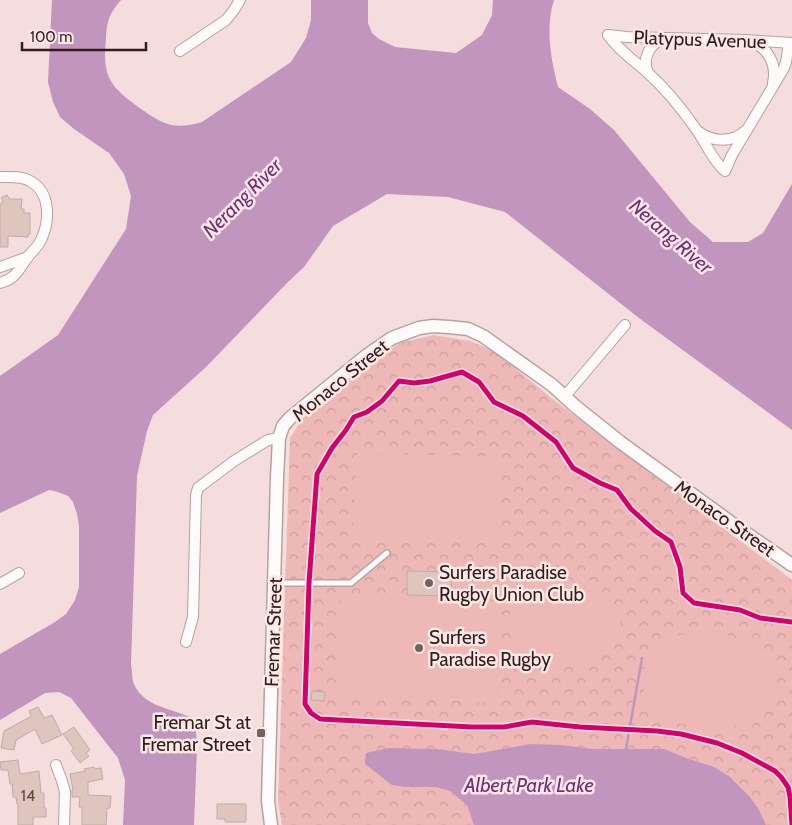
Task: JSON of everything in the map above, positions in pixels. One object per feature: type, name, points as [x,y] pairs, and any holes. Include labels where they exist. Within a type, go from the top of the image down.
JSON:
[{"type":"street","points":[[180,51],[226,20],[240,0]]},
{"type":"street","name":"Platypus Avenue","points":[[648,73],[620,50],[608,36],[791,43]]},
{"type":"street","points":[[667,38],[655,42],[649,49],[646,69],[673,98],[716,161],[725,170],[786,64],[791,43]]},
{"type":"street","points":[[745,40],[760,46],[772,60],[774,75],[771,89]]},
{"type":"street","points":[[779,76],[792,64]]},
{"type":"street","points":[[698,132],[709,138],[729,140],[739,136],[747,129]]},
{"type":"street","points":[[0,177],[31,181],[39,188],[47,209],[47,220],[41,240],[35,251],[15,274],[2,279]]},
{"type":"street","points":[[0,267],[28,257]]},
{"type":"street","points":[[564,396],[625,325]]},
{"type":"street","name":"Monaco Street","points":[[186,642],[193,617],[196,495],[198,488],[268,440],[279,438],[283,426],[290,418],[366,356],[392,338],[419,328],[433,326],[468,329],[484,336],[552,385],[620,442],[792,565]]},
{"type":"street","name":"Fremar Street","points":[[271,825],[268,801],[279,438]]},
{"type":"street","points":[[0,584],[20,573]]},
{"type":"street","points":[[56,764],[65,792],[64,825]]},
{"type":"lane","points":[[274,583],[351,583],[387,553]]},
{"type":"green space","points":[[434,335],[470,341],[494,351],[550,397],[792,580],[792,825],[282,825],[278,801],[290,438],[307,412],[399,343]]},
{"type":"green space","points":[[357,453],[502,457],[499,540],[352,535]]},
{"type":"green space","points":[[558,578],[577,582],[595,589],[612,602],[620,620],[621,631],[615,644],[598,657],[562,668],[541,666],[526,659],[514,650],[509,631],[510,604],[521,588]]},
{"type":"green space","name":"Surfers Paradise Rugby","points":[[341,596],[502,602],[497,703],[335,695]]},
{"type":"green space","points":[[710,631],[728,635],[748,643],[766,657],[776,671],[778,688],[768,709],[731,727],[710,729],[681,724],[658,714],[645,697],[643,675],[647,653],[659,642],[677,635]]},
{"type":"water","name":"Nerang River","points":[[52,0],[121,0],[111,14],[107,27],[105,63],[110,80],[122,94],[156,119],[170,125],[184,126],[202,122],[291,62],[306,38],[311,20],[311,0],[368,0],[368,23],[372,33],[379,39],[395,47],[456,53],[482,35],[492,15],[493,0],[554,0],[549,33],[551,55],[558,87],[590,109],[614,130],[690,222],[713,242],[748,242],[763,233],[792,184],[792,430],[639,318],[505,212],[448,197],[387,194],[333,226],[304,267],[206,367],[153,415],[147,431],[137,476],[131,665],[133,682],[137,690],[149,701],[190,717],[196,731],[194,825],[123,825],[125,780],[118,758],[71,698],[59,692],[45,693],[0,720],[0,654],[55,622],[66,614],[75,600],[79,587],[79,526],[73,502],[68,496],[49,490],[0,513],[0,376],[58,335],[126,229],[131,196],[124,174],[109,153],[60,117],[53,102],[48,82]]},
{"type":"water","name":"Albert Park Lake","points":[[531,744],[593,749],[664,749],[714,767],[730,777],[758,808],[766,825],[474,825],[467,805],[450,791],[436,787],[392,785],[365,764],[366,753],[389,748],[437,749],[474,754]]},
{"type":"building","points":[[7,195],[9,199],[22,199],[21,209],[24,209],[24,213],[30,213],[30,234],[28,234],[28,237],[8,236],[8,247],[0,247],[0,205],[3,201],[1,198]]},
{"type":"building","name":"Surfers Paradise Rugby Union Club","points":[[407,571],[452,572],[451,596],[407,595]]},
{"type":"building","points":[[312,691],[325,692],[324,701],[311,700]]},
{"type":"building","points":[[38,707],[44,718],[52,715],[62,735],[42,744],[35,729],[16,740],[14,750],[1,748],[4,731],[30,717],[29,711]]},
{"type":"building","points":[[74,727],[90,750],[86,753],[89,756],[80,763],[71,751],[74,749],[63,734]]},
{"type":"building","points":[[18,760],[20,774],[39,771],[41,793],[44,793],[46,817],[33,817],[33,825],[18,825],[18,804],[16,797],[13,797],[8,770],[1,770],[0,762]]},
{"type":"building","points":[[94,767],[95,769],[101,768],[103,779],[88,782],[88,795],[111,796],[110,808],[107,808],[106,825],[82,825],[82,807],[79,807],[80,797],[72,797],[73,790],[70,774],[86,771],[84,769]]},
{"type":"building","points":[[217,804],[246,804],[246,822],[225,822],[225,819],[217,819]]},
{"type":"waterway","points":[[626,749],[642,658]]},
{"type":"cycle path","points":[[792,622],[760,618],[740,610],[694,603],[683,593],[680,567],[671,542],[655,531],[631,509],[617,490],[573,468],[556,442],[523,416],[494,402],[479,382],[462,372],[430,381],[414,383],[399,381],[382,401],[367,412],[354,417],[332,448],[317,474],[309,583],[305,704],[311,713],[320,719],[472,727],[504,727],[532,722],[681,734],[717,743],[742,753],[775,771],[788,787],[792,825]]},
{"type":"place","name":"Surfers Paradise Rugby Union Club","points":[[429,583]]},
{"type":"place","name":"Surfers Paradise Rugby","points":[[419,648]]},
{"type":"place","name":"Fremar St at Fremar Street","points":[[261,733]]}]
